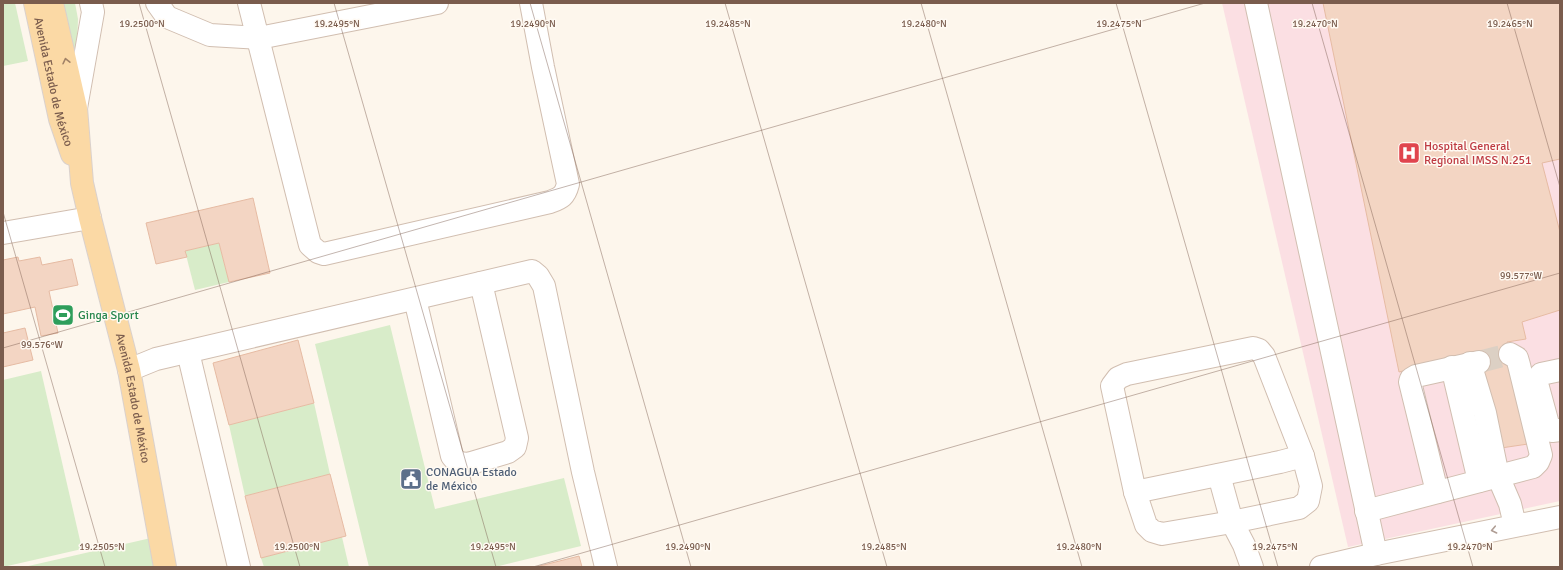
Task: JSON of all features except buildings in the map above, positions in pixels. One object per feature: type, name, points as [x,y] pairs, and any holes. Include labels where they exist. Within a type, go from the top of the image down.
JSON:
[{"type":"main road","name":"Avenida Estado de México","points":[[35,3],[60,119],[82,183],[129,370],[166,567]]},
{"type":"main road","name":"Avenida Estado de México","points":[[52,3],[76,108],[82,183]]},
{"type":"street","points":[[76,108],[93,12],[91,3]]},
{"type":"street","points":[[157,3],[167,16],[210,35],[259,38],[437,3]]},
{"type":"street","points":[[250,3],[310,246],[318,252],[324,254],[550,202],[561,198],[566,192],[568,184],[531,3]]},
{"type":"street","points":[[1256,3],[1376,554]]},
{"type":"street","points":[[3,233],[90,218]]},
{"type":"street","points":[[129,370],[156,359],[532,271],[538,276],[544,286],[583,472],[606,567]]},
{"type":"street","points":[[415,299],[452,456],[458,463],[468,464],[508,452],[515,448],[517,438],[481,283]]},
{"type":"street","points":[[1252,348],[1259,350],[1264,356],[1303,456],[1311,486],[1308,501],[1299,508],[1232,522],[1162,534],[1152,531],[1146,526],[1135,492],[1112,386],[1118,378],[1142,371],[1252,348]]},
{"type":"street","points":[[188,352],[239,567]]},
{"type":"street","points":[[1366,511],[1533,467],[1538,462],[1541,455],[1520,365],[1517,358],[1510,354]]},
{"type":"street","points":[[1437,492],[1410,382],[1411,379],[1416,376],[1467,364],[1488,478],[1510,504],[1515,525]]},
{"type":"street","points":[[1560,370],[1541,374],[1536,383],[1549,428],[1552,431],[1560,430]]},
{"type":"street","points":[[1135,492],[1303,456]]},
{"type":"street","points":[[1219,475],[1232,522],[1244,545],[1252,567]]},
{"type":"street","points":[[1321,567],[1376,554],[1560,517]]},
{"type":"shaded area","name":"Hospital General Regional IMSS N.251","points":[[1222,3],[1560,3],[1560,501],[1348,547]]},
{"type":"green space","points":[[3,3],[15,3],[28,61],[3,66]]},
{"type":"green space","points":[[60,3],[75,3],[78,19],[76,75]]},
{"type":"green space","points":[[219,243],[229,282],[195,290],[185,251]]},
{"type":"green space","points":[[390,325],[435,509],[564,478],[581,546],[495,567],[369,567],[315,344]]},
{"type":"green space","points":[[41,371],[82,549],[3,567],[3,380]]},
{"type":"green space","points":[[314,403],[330,474],[245,496],[229,425]]},
{"type":"green space","points":[[342,537],[349,567],[264,567],[261,558]]},
{"type":"green space","points":[[151,538],[155,567],[24,567]]},
{"type":"tunnel","points":[[1479,362],[1510,354]]},
{"type":"place","name":"Hospital General Regional IMSS N.251","points":[[1409,153]]},
{"type":"place","name":"Ginga Sport","points":[[63,315]]},
{"type":"place","name":"CONAGUA Estado de México","points":[[411,479]]}]
